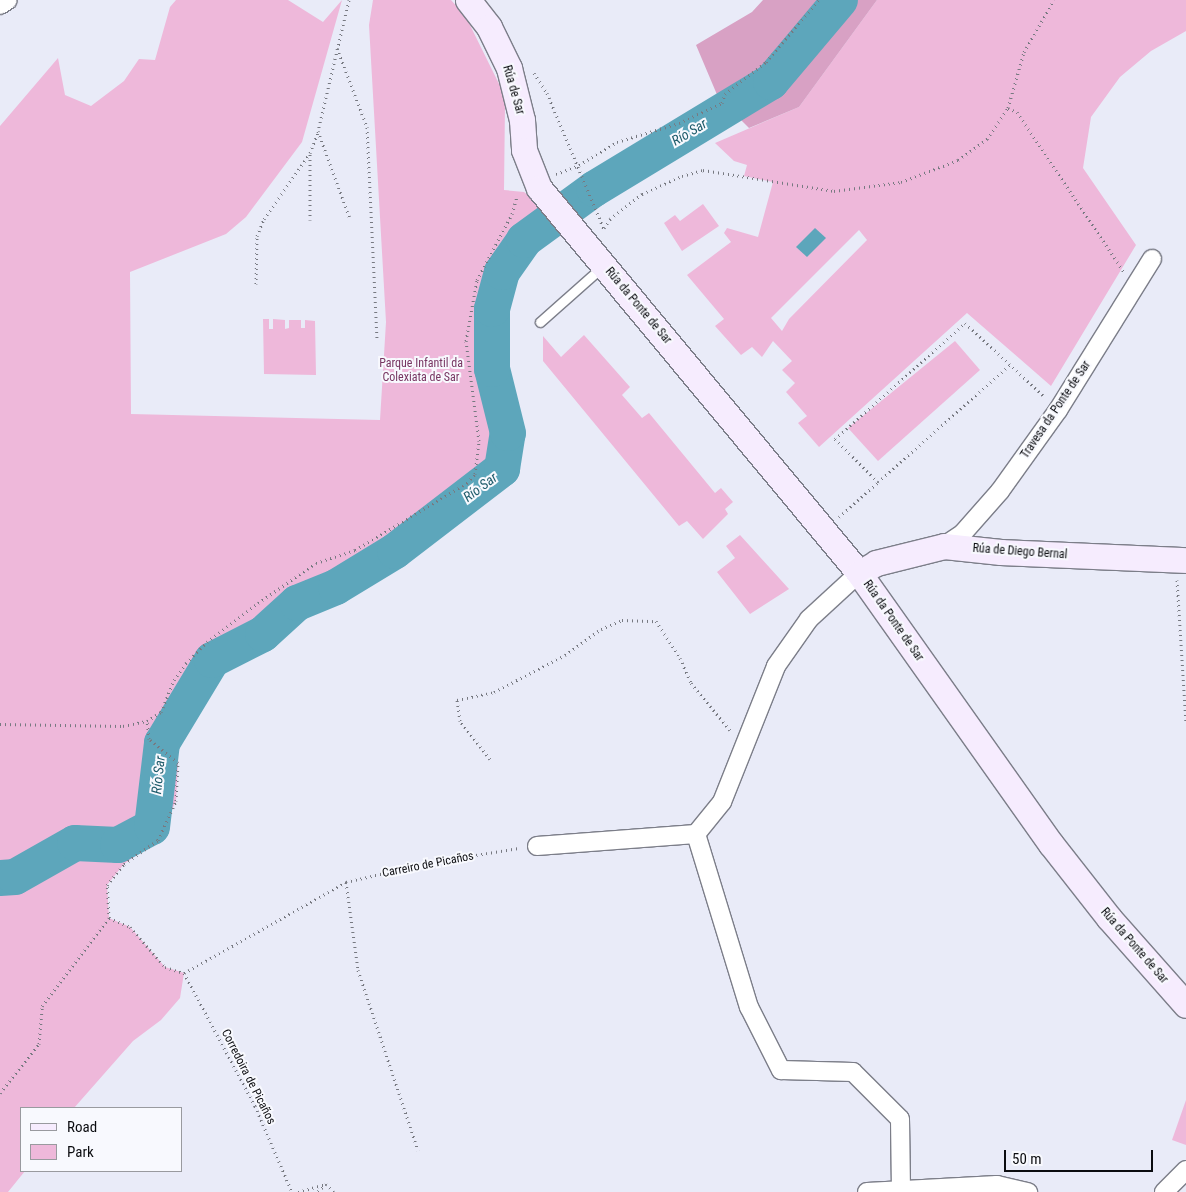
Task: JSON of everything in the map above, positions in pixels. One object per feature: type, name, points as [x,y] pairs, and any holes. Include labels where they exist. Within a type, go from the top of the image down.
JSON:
[{"type":"street","points":[[0,6],[8,0]]},
{"type":"street","name":"Rúa de Sar","points":[[468,0],[489,27],[509,68],[522,120],[524,150],[537,185],[587,247]]},
{"type":"street","name":"Rúa da Ponte de Sar","points":[[587,247],[604,265],[859,573],[1051,844],[1109,918],[1186,1005]]},
{"type":"street","name":"Travesa da Ponte de Sar","points":[[944,546],[962,533],[1000,491],[1058,410],[1152,259]]},
{"type":"street","name":"Rúa de Diego Bernal","points":[[859,573],[876,563],[944,546],[1001,552],[1181,559]]},
{"type":"street","points":[[537,846],[696,834],[722,802],[769,680],[798,633],[843,585],[859,573]]},
{"type":"street","points":[[696,834],[748,1007],[781,1070],[854,1072],[900,1119],[901,1188]]},
{"type":"street","points":[[1164,1192],[1186,1170]]},
{"type":"street","points":[[867,1192],[901,1188],[997,1185],[1028,1192]]},
{"type":"lane","points":[[540,322],[604,265]]},
{"type":"path","points":[[256,284],[257,236],[264,220],[310,153],[318,131],[349,0]]},
{"type":"path","points":[[0,724],[123,726],[147,722],[161,712],[174,680],[186,663],[206,642],[258,603],[316,563],[355,550],[468,483],[476,474],[479,441],[466,341],[477,280],[512,214],[519,191],[537,185],[579,165],[617,142],[671,126],[709,110],[722,102],[725,94],[766,62],[819,0]]},
{"type":"path","points":[[533,71],[547,93],[581,169],[604,228],[610,219],[642,194],[682,176],[703,170],[834,191],[901,182],[970,153],[987,139],[1008,108],[1024,52],[1054,0]]},
{"type":"path","points":[[338,48],[367,127],[377,339]]},
{"type":"path","points":[[1008,108],[1017,112],[1134,288]]},
{"type":"path","points":[[318,131],[350,220]]},
{"type":"path","points":[[310,153],[310,220]]},
{"type":"path","points":[[878,482],[835,439],[966,323],[1042,395]]},
{"type":"path","points":[[824,531],[1010,365]]},
{"type":"path","points":[[1181,559],[1186,722]]},
{"type":"path","points":[[490,759],[460,722],[456,700],[494,692],[565,655],[601,629],[622,620],[656,621],[680,658],[691,683],[722,722],[744,743]]},
{"type":"path","points":[[0,1093],[39,1044],[42,1006],[109,918],[107,885],[124,864],[158,840],[176,801],[178,763],[149,739],[147,722]]},
{"type":"path","name":"Carreiro de Picaños","points":[[184,973],[346,882],[432,862],[537,846]]},
{"type":"path","points":[[346,882],[358,970],[418,1150]]},
{"type":"path","points":[[109,918],[130,927],[165,967],[184,973]]},
{"type":"path","name":"Corredoira de Picaños","points":[[184,973],[255,1106],[292,1192]]},
{"type":"path","points":[[298,1192],[326,1184]]},
{"type":"path","points":[[317,1192],[326,1184]]},
{"type":"path","points":[[326,1184],[334,1192]]},
{"type":"green space","name":"Parque Infantil da Colexiata de Sar","points":[[176,0],[288,0],[323,22],[342,0],[302,142],[246,217],[226,234],[130,272],[131,414],[380,420],[386,322],[369,25],[373,0],[451,0],[466,17],[502,90],[505,104],[504,190],[524,192],[544,208],[532,216],[493,270],[487,309],[487,372],[502,435],[497,468],[392,546],[333,581],[296,596],[260,626],[207,655],[156,744],[178,763],[176,801],[158,840],[124,864],[107,885],[109,918],[130,927],[165,967],[184,973],[180,998],[161,1020],[133,1041],[75,1107],[20,1107],[20,1172],[24,1172],[8,1192],[0,1192],[0,126],[58,58],[65,95],[91,106],[124,81],[139,59],[155,60],[170,7]]},
{"type":"green space","points":[[877,0],[1186,0],[1186,31],[1151,51],[1120,77],[1091,117],[1083,168],[1136,245],[1051,386],[967,313],[819,447],[798,423],[807,416],[786,392],[795,383],[782,370],[792,361],[773,341],[762,357],[752,347],[741,355],[715,326],[724,319],[687,275],[731,242],[724,233],[727,228],[758,237],[773,182],[744,176],[747,165],[734,161],[715,143],[799,107]],"holes":[[[859,230],[867,240],[789,319],[782,331],[771,318]]]},
{"type":"green space","points":[[703,204],[719,226],[682,251],[664,223],[675,215],[680,221]]},
{"type":"green space","points":[[263,319],[269,319],[269,329],[273,329],[273,319],[285,320],[285,329],[289,328],[289,320],[301,320],[301,328],[305,328],[305,320],[315,321],[316,375],[264,374]]},
{"type":"green space","points":[[584,335],[630,387],[622,395],[642,418],[649,413],[715,493],[721,488],[733,502],[725,509],[728,514],[703,539],[687,521],[679,526],[543,361],[543,336],[561,357]]},
{"type":"green space","points":[[955,341],[980,370],[878,461],[848,428]]},
{"type":"green space","points":[[740,535],[789,589],[750,614],[717,572],[735,558],[726,546]]},
{"type":"green space","points":[[1186,1100],[1186,1145],[1172,1140]]},
{"type":"shaded area","points":[[763,0],[877,0],[799,107],[749,128],[718,97],[696,45],[752,12]]},
{"type":"water","points":[[815,228],[826,238],[807,257],[796,247]]},
{"type":"waterway","name":"Río Sar","points":[[0,878],[15,877],[75,843],[118,845],[152,827],[162,743],[212,660],[263,634],[297,603],[336,587],[395,551],[502,469],[508,433],[492,369],[492,309],[502,272],[524,240],[594,189],[771,82],[840,0]]}]
